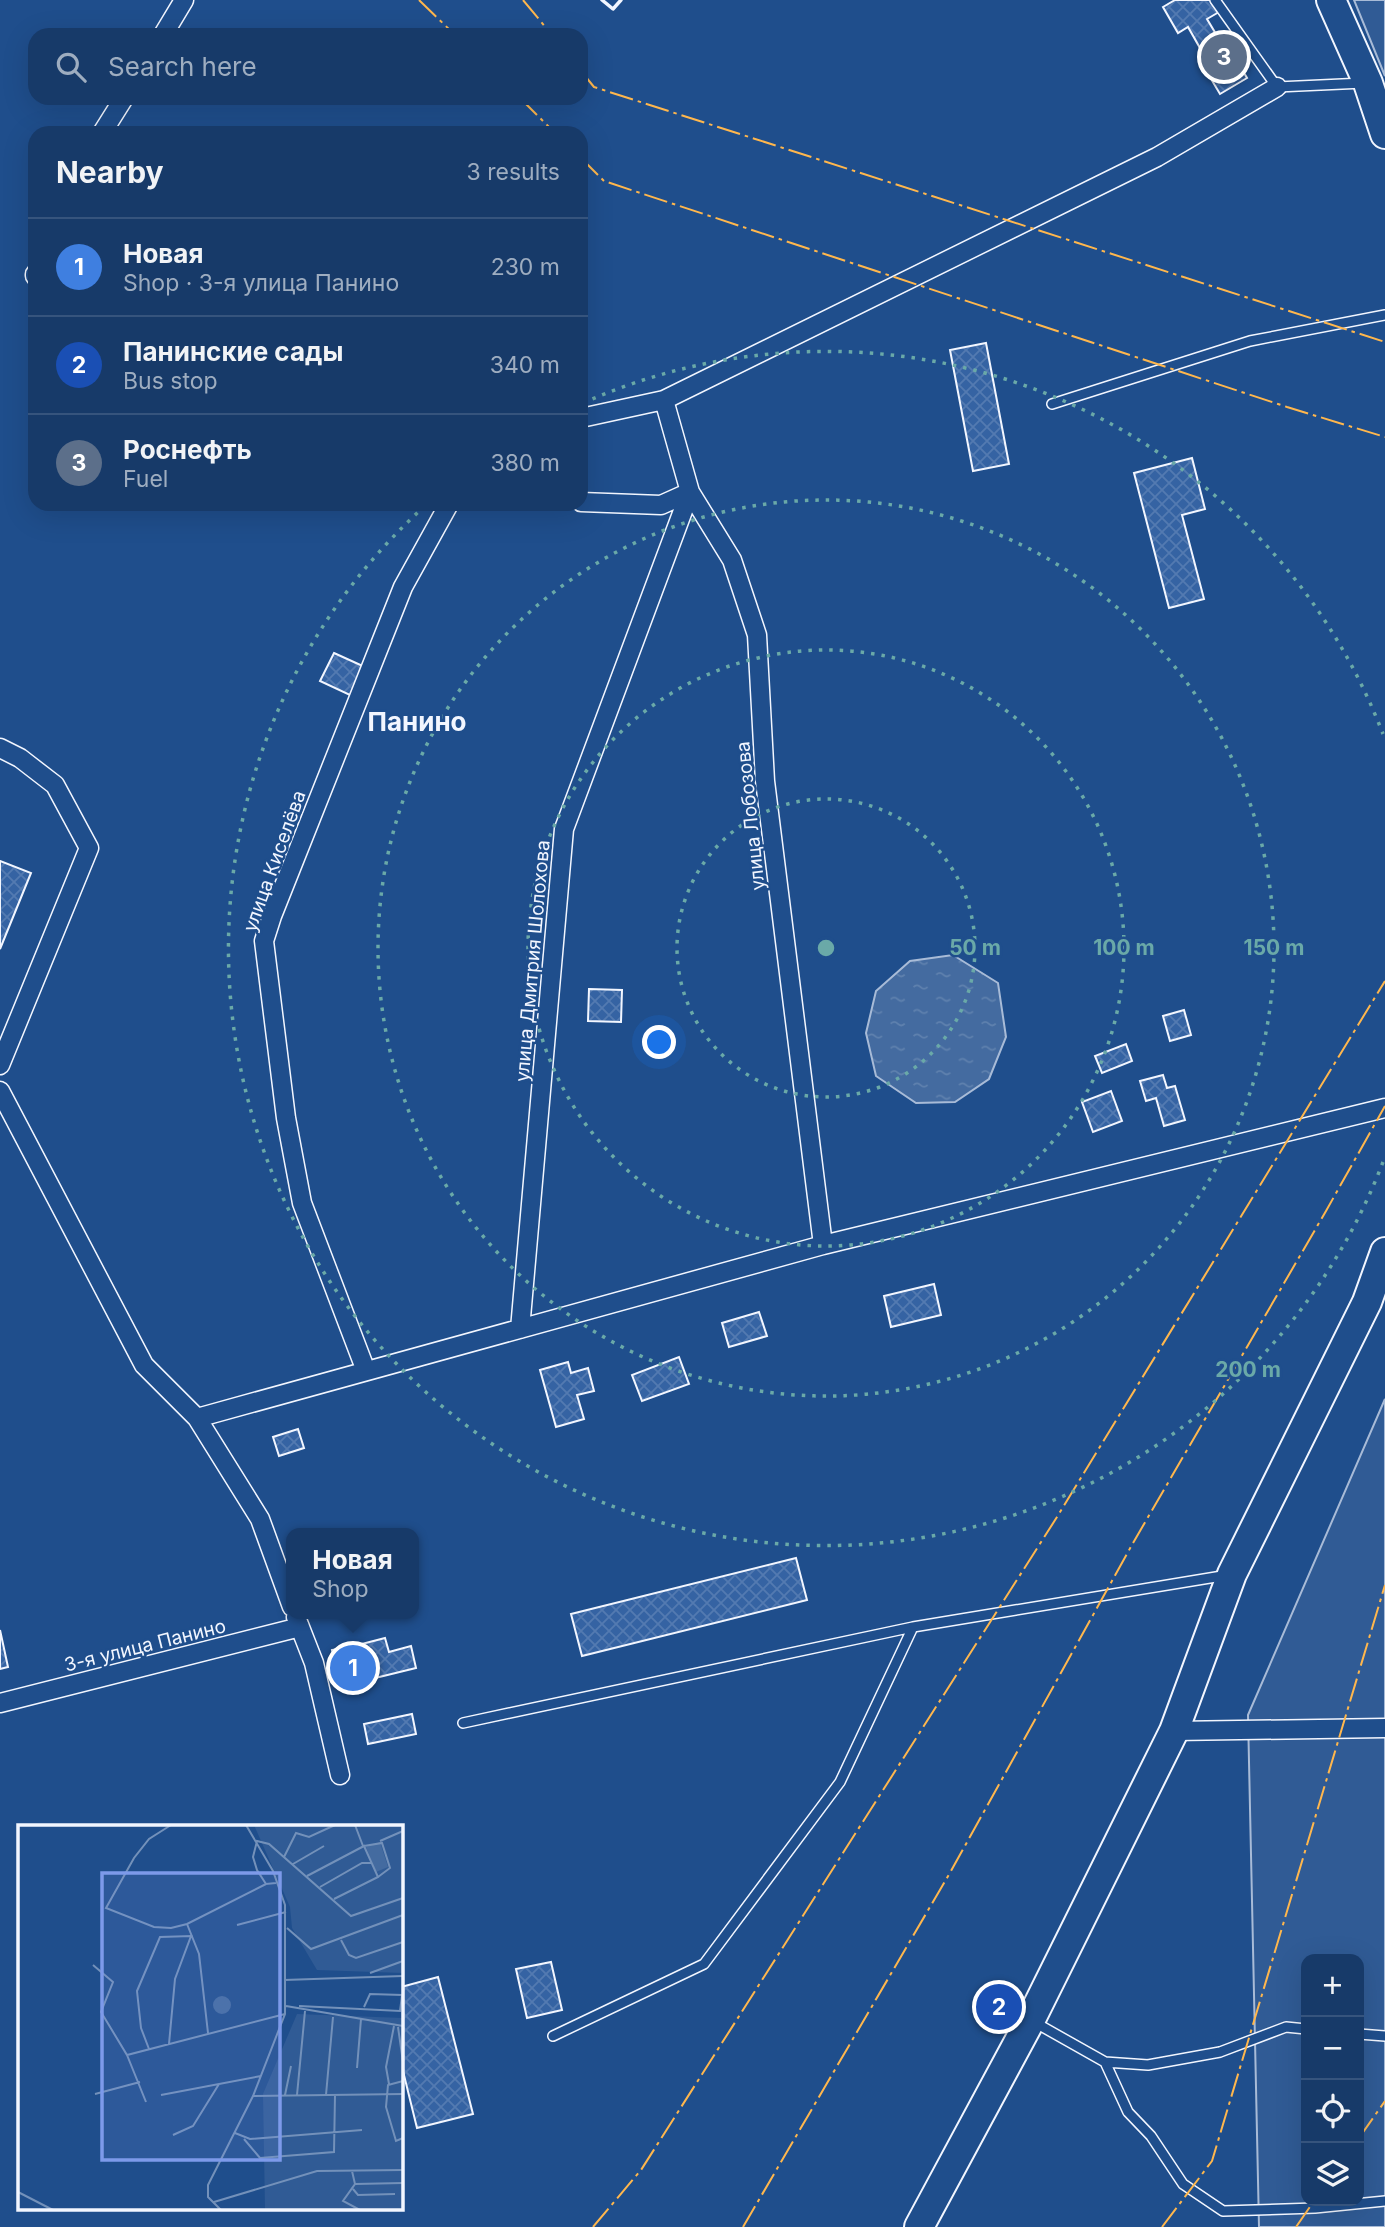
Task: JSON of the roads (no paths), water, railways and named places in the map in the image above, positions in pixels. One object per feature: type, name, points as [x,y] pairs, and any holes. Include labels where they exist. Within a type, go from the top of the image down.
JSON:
[{"type":"main road","points":[[1331,0],[1368,83],[1385,134]]},
{"type":"main road","points":[[919,2227],[1030,2021],[1174,1731],[1233,1574],[1367,1302],[1385,1252]]},
{"type":"street","points":[[167,28],[184,0]]},
{"type":"street","points":[[588,416],[664,400],[1157,157],[1277,87]]},
{"type":"street","points":[[106,126],[120,105]]},
{"type":"street","name":"улица Лобозова","points":[[664,400],[691,492],[733,559],[757,635],[765,781],[823,1245]]},
{"type":"street","points":[[588,502],[661,505],[691,492]]},
{"type":"street","name":"улица Дмитрия Шолохова","points":[[520,1329],[564,829],[691,492]]},
{"type":"street","name":"улица Киселёва","points":[[366,1371],[302,1203],[286,1118],[264,941],[403,587],[445,511]]},
{"type":"street","points":[[0,748],[20,758],[55,785],[89,848],[0,1065]]},
{"type":"street","points":[[0,1091],[144,1366],[197,1418],[260,1519],[286,1590]]},
{"type":"street","points":[[197,1418],[823,1245],[1385,1108]]},
{"type":"street","points":[[297,1620],[314,1663],[340,1775]]},
{"type":"street","name":"3-я улица Панино","points":[[0,1703],[297,1620]]},
{"type":"street","points":[[1174,1731],[1385,1728]]},
{"type":"lane","points":[[1215,0],[1277,87],[1368,83]]},
{"type":"lane","points":[[1052,404],[1250,341],[1385,315]]},
{"type":"lane","points":[[463,1723],[912,1627],[1233,1574]]},
{"type":"lane","points":[[553,2036],[704,1964],[840,1782],[912,1627]]},
{"type":"lane","points":[[1030,2021],[1105,2062],[1148,2065],[1220,2052],[1286,2027],[1301,2028]]},
{"type":"lane","points":[[1364,2034],[1385,2036]]},
{"type":"lane","points":[[1105,2062],[1128,2112],[1152,2136],[1183,2184],[1223,2211],[1385,2201]]},
{"type":"water","points":[[953,955],[998,983],[1006,1037],[989,1079],[955,1102],[916,1103],[876,1076],[866,1033],[876,991],[910,961]]},
{"type":"place","name":"Роснефть","points":[[1224,57]]},
{"type":"place","name":"Новая","points":[[353,1668]]},
{"type":"place","name":"Панинские сады","points":[[999,2007]]},
{"type":"district","name":"Панино","points":[[417,722]]}]
